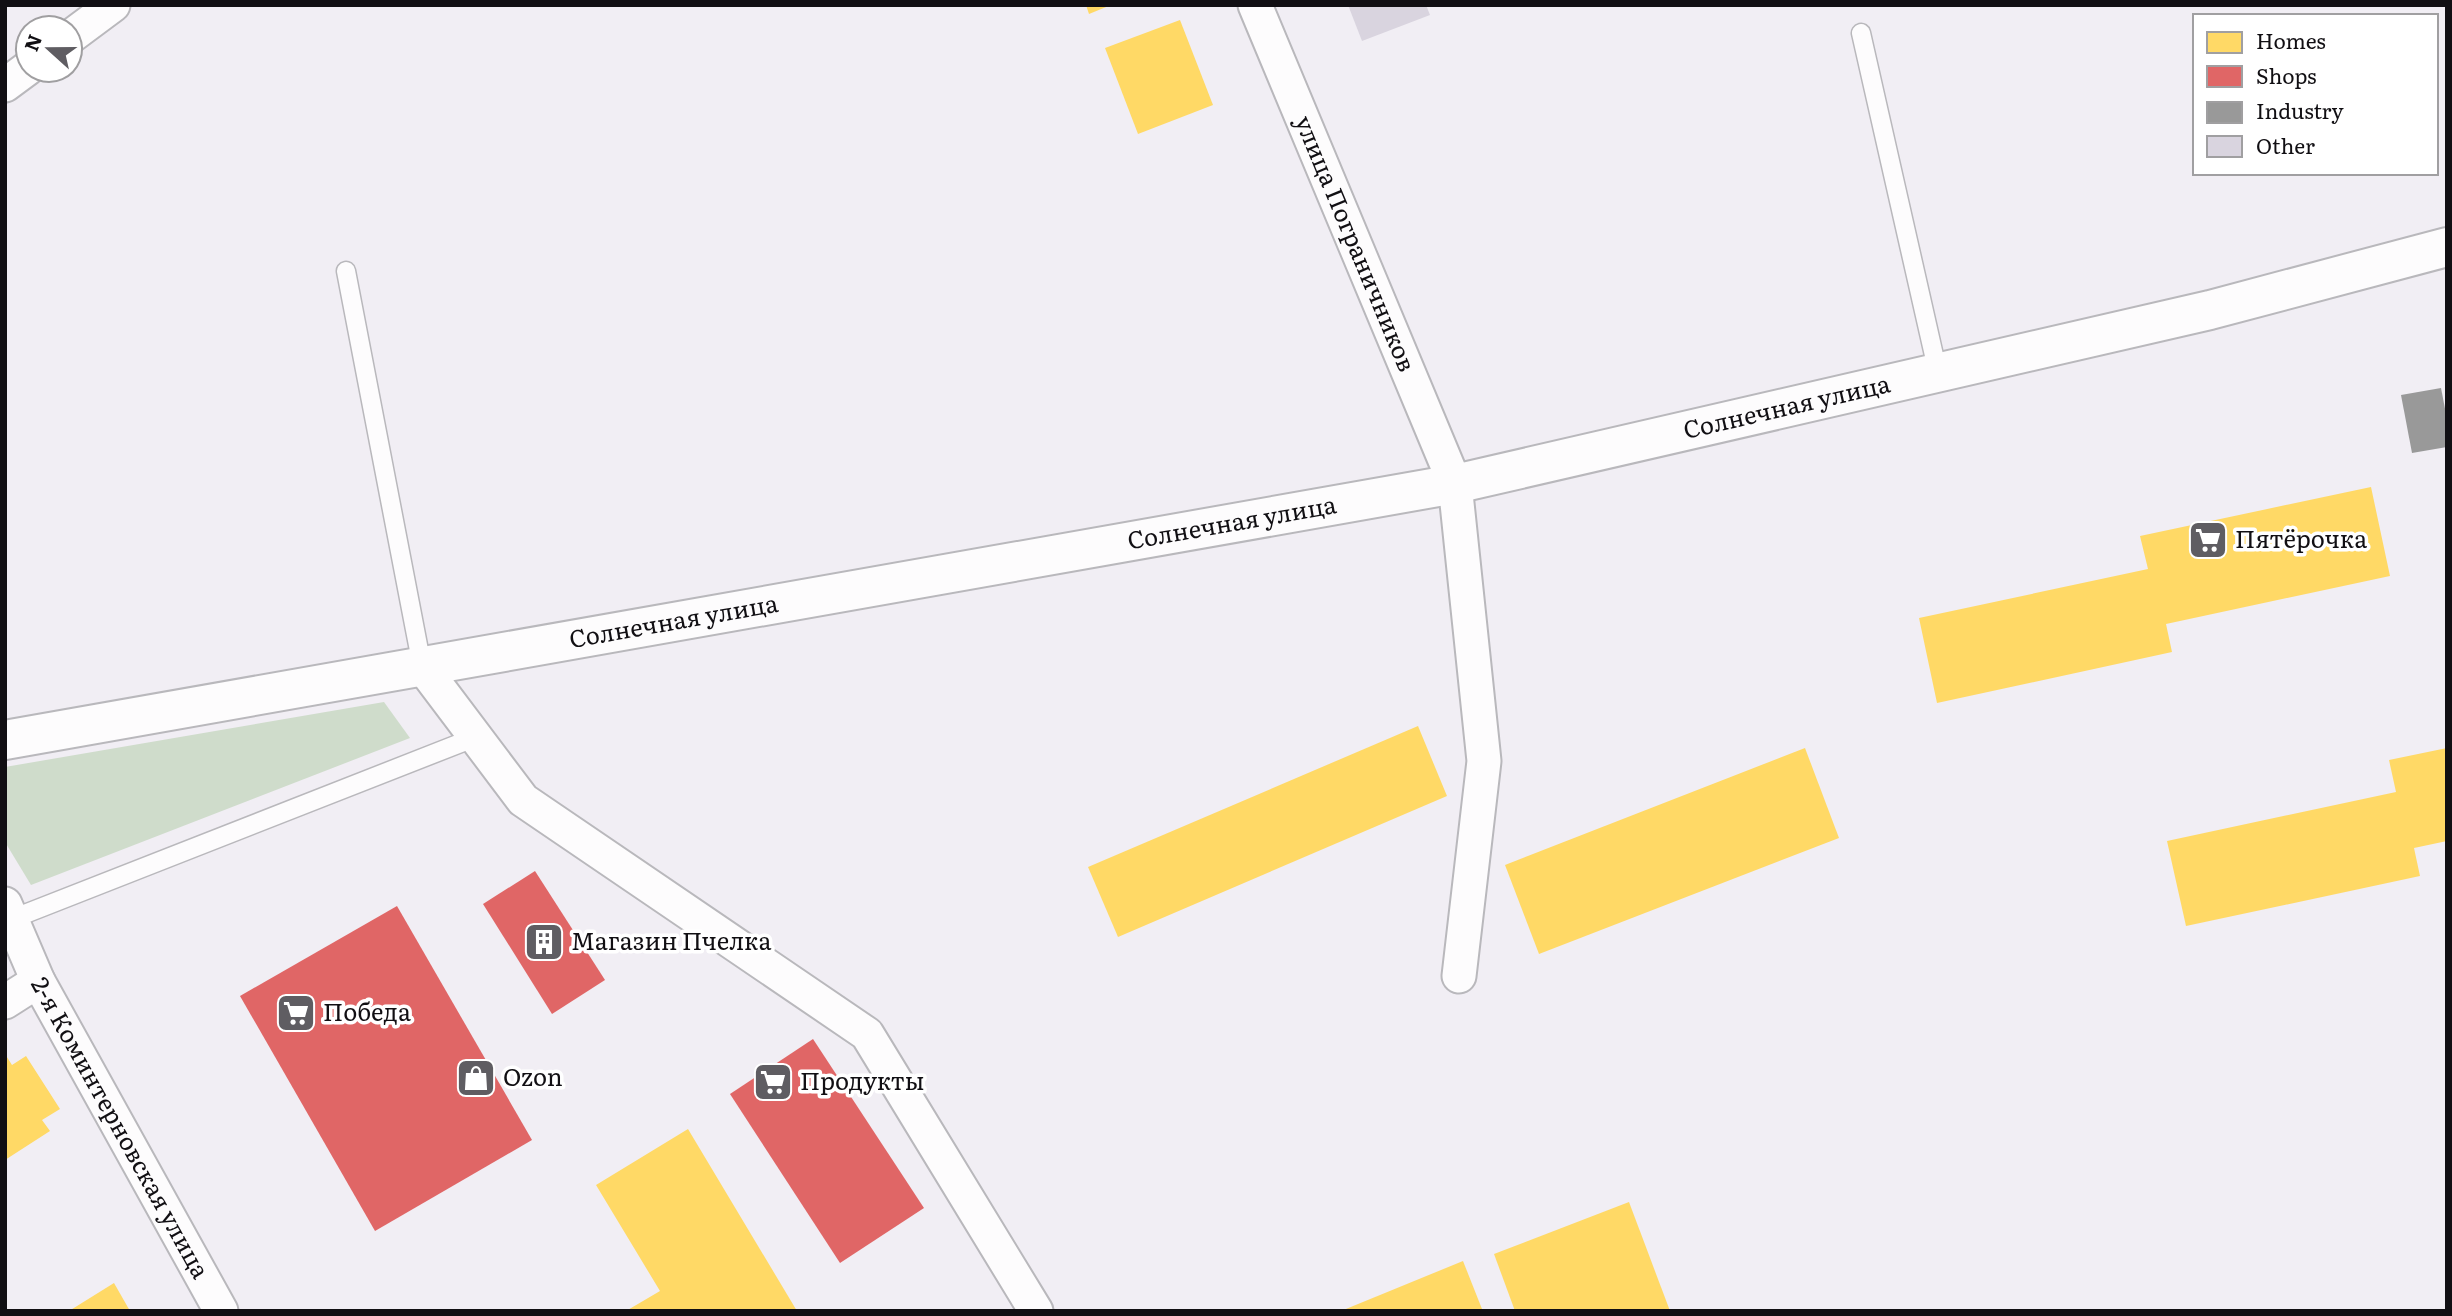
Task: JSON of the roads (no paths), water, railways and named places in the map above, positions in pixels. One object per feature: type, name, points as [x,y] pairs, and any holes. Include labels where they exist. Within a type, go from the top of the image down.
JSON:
[{"type":"street","points":[[84,27],[113,5]]},
{"type":"street","name":"улица Пограничников","points":[[1255,5],[1455,484],[1484,761],[1459,976]]},
{"type":"street","name":"Солнечная улица","points":[[5,740],[1455,484],[2210,310],[2447,247]]},
{"type":"street","points":[[422,666],[523,800],[867,1034],[1036,1311]]},
{"type":"street","name":"2-я Коминтерновская улица","points":[[8,912],[38,981],[221,1311]]},
{"type":"street","points":[[5,1003],[38,981]]},
{"type":"lane","points":[[1861,33],[1938,373]]},
{"type":"lane","points":[[346,271],[422,666]]},
{"type":"lane","points":[[8,912],[476,737]]},
{"type":"place","name":"Пятёрочка","points":[[2208,540]]},
{"type":"place","name":"Магазин Пчелка","points":[[544,942]]},
{"type":"place","name":"Победа","points":[[296,1013]]},
{"type":"place","name":"Ozon","points":[[476,1078]]},
{"type":"place","name":"Продукты","points":[[773,1082]]}]
